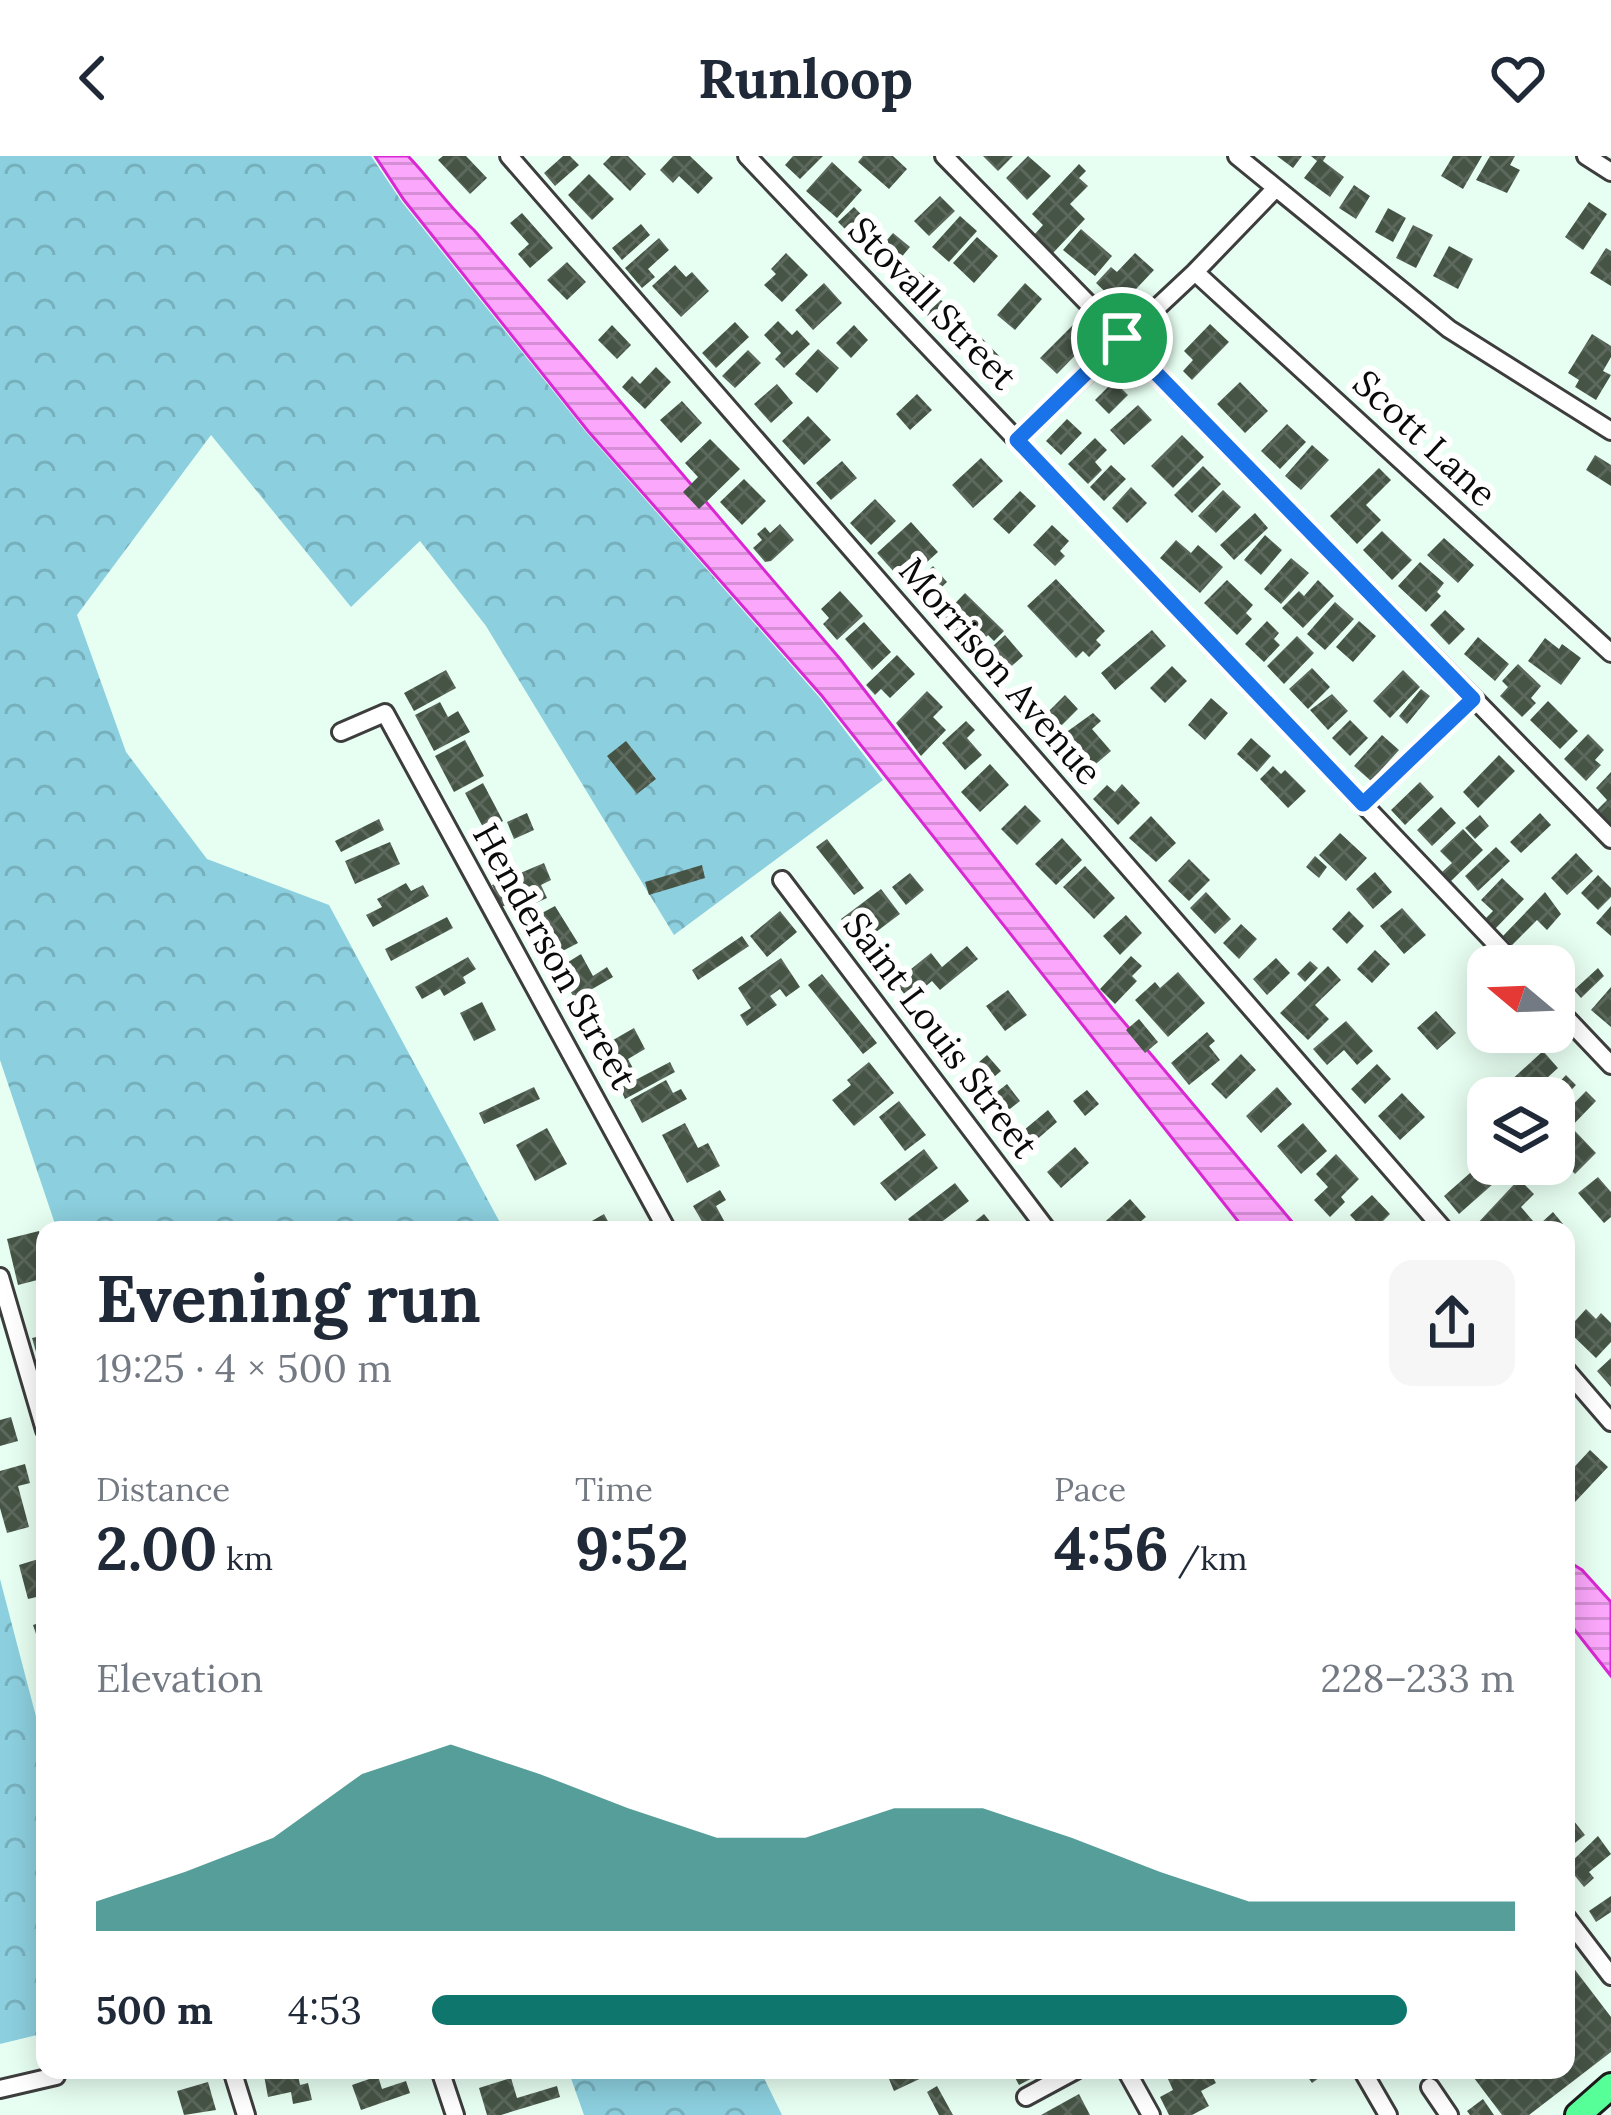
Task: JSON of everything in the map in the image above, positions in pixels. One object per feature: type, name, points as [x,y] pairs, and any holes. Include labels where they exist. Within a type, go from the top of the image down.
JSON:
[{"type":"main road","points":[[1578,2115],[1611,2086]]},
{"type":"street","name":"Morrison Avenue","points":[[508,156],[1436,1221]]},
{"type":"street","name":"Stovall Street","points":[[747,156],[1497,945]]},
{"type":"street","points":[[944,156],[1611,839]]},
{"type":"street","points":[[1238,156],[1449,329],[1611,431]]},
{"type":"street","points":[[1586,156],[1611,172]]},
{"type":"street","points":[[1017,440],[1195,272],[1276,188]]},
{"type":"street","name":"Scott Lane","points":[[1195,272],[1611,653]]},
{"type":"street","points":[[1363,804],[1473,699]]},
{"type":"street","name":"Henderson Street","points":[[341,732],[385,713],[662,1221]]},
{"type":"street","name":"Saint Louis Street","points":[[782,880],[1040,1221]]},
{"type":"street","points":[[1575,1027],[1611,1065]]},
{"type":"street","points":[[0,1276],[36,1399]]},
{"type":"street","points":[[1575,1380],[1611,1422]]},
{"type":"street","points":[[1575,1929],[1611,1976]]},
{"type":"street","points":[[0,2090],[44,2079]]},
{"type":"street","points":[[235,2079],[245,2115]]},
{"type":"street","points":[[443,2079],[455,2115]]},
{"type":"street","points":[[1026,2097],[1059,2079]]},
{"type":"street","points":[[1131,2079],[1150,2115]]},
{"type":"street","points":[[1367,2079],[1388,2115]]},
{"type":"street","points":[[1430,2087],[1449,2115]]},
{"type":"green space","points":[[0,156],[371,156],[402,202],[586,432],[820,698],[883,780],[674,935],[486,626],[420,541],[351,607],[211,435],[77,615],[126,752],[207,859],[329,905],[499,1221],[54,1221],[0,1060]]},
{"type":"green space","points":[[0,1579],[36,1717],[36,2035],[0,2044]]},
{"type":"green space","points":[[571,2079],[764,2079],[782,2115],[584,2115]]},
{"type":"shaded area","points":[[375,156],[408,156],[474,230],[841,660],[1112,1008],[1291,1221],[1238,1221],[822,696],[588,431],[404,200]]},
{"type":"shaded area","points":[[1575,1566],[1611,1602],[1611,1676],[1575,1630]]},
{"type":"building","points":[[466,156],[487,178],[470,194],[438,160]]},
{"type":"building","points":[[563,156],[579,165],[555,186],[544,173]]},
{"type":"building","points":[[611,156],[628,156],[646,174],[630,191],[603,164]]},
{"type":"building","points":[[673,156],[690,156],[713,178],[698,194],[679,176],[673,183],[660,170]]},
{"type":"building","points":[[793,156],[823,156],[800,179],[785,165]]},
{"type":"building","points":[[863,156],[893,156],[907,169],[889,189],[858,162]]},
{"type":"building","points":[[983,156],[1013,156],[998,171]]},
{"type":"building","points":[[1028,156],[1051,176],[1027,200],[1006,178]]},
{"type":"building","points":[[1277,156],[1302,156],[1293,168]]},
{"type":"building","points":[[1311,156],[1326,156],[1323,161],[1344,177],[1330,197],[1304,178],[1317,161]]},
{"type":"building","points":[[1453,156],[1482,156],[1463,189],[1441,176]]},
{"type":"building","points":[[1490,156],[1515,156],[1510,165],[1520,170],[1507,193],[1476,180]]},
{"type":"building","points":[[832,162],[862,190],[837,218],[806,191]]},
{"type":"building","points":[[1079,164],[1086,171],[1079,178],[1088,186],[1070,204],[1085,219],[1053,253],[1034,235],[1043,225],[1032,214]]},
{"type":"building","points":[[589,174],[614,199],[592,220],[568,195]]},
{"type":"building","points":[[1354,185],[1370,196],[1356,219],[1339,208]]},
{"type":"building","points":[[940,196],[955,211],[929,236],[914,221]]},
{"type":"building","points":[[1589,202],[1607,214],[1583,250],[1565,237]]},
{"type":"building","points":[[854,207],[875,229],[860,244],[838,222]]},
{"type":"building","points":[[1388,208],[1406,218],[1393,242],[1375,232]]},
{"type":"building","points":[[522,213],[553,248],[530,268],[518,254],[529,244],[510,223]]},
{"type":"building","points":[[960,216],[977,231],[949,262],[932,247]]},
{"type":"building","points":[[641,224],[650,235],[622,260],[612,248]]},
{"type":"building","points":[[1413,225],[1433,235],[1416,268],[1396,258]]},
{"type":"building","points":[[1081,229],[1112,256],[1095,276],[1063,250]]},
{"type":"building","points":[[893,233],[910,247],[888,273],[871,259]]},
{"type":"building","points":[[977,237],[998,256],[974,283],[953,263]]},
{"type":"building","points":[[659,238],[669,250],[648,269],[655,277],[642,288],[625,268]]},
{"type":"building","points":[[1449,246],[1473,259],[1458,289],[1433,276]]},
{"type":"building","points":[[1606,248],[1611,251],[1611,286],[1590,273]]},
{"type":"building","points":[[786,253],[808,275],[782,302],[764,285],[776,274],[771,269]]},
{"type":"building","points":[[1135,253],[1154,270],[1120,306],[1096,283],[1111,267],[1117,272]]},
{"type":"building","points":[[567,262],[586,282],[567,300],[547,280]]},
{"type":"building","points":[[675,265],[686,277],[692,272],[709,291],[681,317],[652,286]]},
{"type":"building","points":[[919,272],[935,284],[917,303],[903,289]]},
{"type":"building","points":[[824,283],[842,303],[813,330],[795,310]]},
{"type":"building","points":[[1025,283],[1042,299],[1015,330],[997,315]]},
{"type":"building","points":[[941,300],[969,327],[954,342],[926,314]]},
{"type":"building","points":[[778,321],[792,335],[797,330],[810,344],[784,368],[775,359],[781,353],[764,335]]},
{"type":"building","points":[[735,322],[749,337],[716,368],[702,353]]},
{"type":"building","points":[[1210,324],[1229,342],[1192,380],[1183,371],[1193,360],[1184,351]]},
{"type":"building","points":[[612,325],[631,345],[617,359],[598,340]]},
{"type":"building","points":[[854,325],[868,340],[851,358],[836,343]]},
{"type":"building","points":[[1073,325],[1089,341],[1057,374],[1040,358]]},
{"type":"building","points":[[976,332],[1005,362],[987,379],[958,350]]},
{"type":"building","points":[[1592,334],[1611,346],[1603,371],[1611,375],[1596,400],[1575,387],[1579,380],[1568,373]]},
{"type":"building","points":[[818,349],[839,368],[817,393],[795,374]]},
{"type":"building","points":[[748,350],[761,363],[735,388],[722,376]]},
{"type":"building","points":[[656,367],[671,382],[645,409],[622,387],[632,376],[640,384]]},
{"type":"building","points":[[1114,381],[1128,395],[1109,414],[1095,400]]},
{"type":"building","points":[[1240,382],[1268,411],[1245,433],[1217,404]]},
{"type":"building","points":[[777,384],[793,403],[771,423],[754,404]]},
{"type":"building","points":[[917,394],[932,410],[910,430],[896,414]]},
{"type":"building","points":[[682,401],[702,423],[681,443],[660,420]]},
{"type":"building","points":[[1138,405],[1152,420],[1124,445],[1110,430]]},
{"type":"building","points":[[808,416],[831,440],[804,465],[782,441]]},
{"type":"building","points":[[1067,419],[1082,433],[1061,455],[1046,441]]},
{"type":"building","points":[[1287,424],[1306,442],[1280,469],[1261,451]]},
{"type":"building","points":[[1182,435],[1204,457],[1173,488],[1151,466]]},
{"type":"building","points":[[1095,438],[1107,450],[1095,462],[1102,470],[1088,484],[1068,464]]},
{"type":"building","points":[[710,439],[740,469],[699,509],[683,492],[698,477],[685,463]]},
{"type":"building","points":[[1312,445],[1329,460],[1301,490],[1285,476]]},
{"type":"building","points":[[1595,455],[1611,465],[1611,486],[1586,470]]},
{"type":"building","points":[[981,458],[1003,481],[973,508],[952,485]]},
{"type":"building","points":[[842,461],[857,478],[831,500],[816,483]]},
{"type":"building","points":[[1111,465],[1126,479],[1104,501],[1090,487]]},
{"type":"building","points":[[1203,466],[1221,484],[1192,513],[1174,495]]},
{"type":"building","points":[[1379,468],[1391,480],[1366,505],[1381,520],[1357,544],[1330,516]]},
{"type":"building","points":[[744,479],[766,501],[742,525],[720,502]]},
{"type":"building","points":[[1131,487],[1147,503],[1127,523],[1112,508]]},
{"type":"building","points":[[1223,490],[1241,507],[1216,533],[1198,516]]},
{"type":"building","points":[[1020,491],[1036,506],[1009,534],[993,519]]},
{"type":"building","points":[[875,499],[896,521],[871,545],[850,523]]},
{"type":"building","points":[[1255,513],[1268,528],[1234,560],[1220,545]]},
{"type":"building","points":[[911,522],[938,552],[904,583],[877,553]]},
{"type":"building","points":[[780,524],[794,540],[765,562],[753,548],[762,540],[757,534],[765,527],[770,533]]},
{"type":"building","points":[[1052,525],[1069,541],[1060,551],[1065,556],[1055,566],[1033,545]]},
{"type":"building","points":[[1382,531],[1412,560],[1392,580],[1363,550]]},
{"type":"building","points":[[1265,535],[1282,550],[1261,575],[1244,560]]},
{"type":"building","points":[[1444,538],[1474,565],[1458,583],[1427,555]]},
{"type":"building","points":[[1176,540],[1191,553],[1198,545],[1223,567],[1200,593],[1160,558]]},
{"type":"building","points":[[1291,558],[1309,573],[1281,604],[1264,589]]},
{"type":"building","points":[[1420,562],[1444,583],[1437,592],[1441,596],[1426,612],[1398,586]]},
{"type":"building","points":[[933,566],[947,582],[924,604],[910,588]]},
{"type":"building","points":[[1056,579],[1105,631],[1096,640],[1101,645],[1089,657],[1083,651],[1076,658],[1027,606]]},
{"type":"building","points":[[1227,580],[1253,605],[1246,613],[1252,619],[1237,635],[1204,603]]},
{"type":"building","points":[[1318,580],[1334,596],[1303,628],[1282,608],[1299,591],[1304,596]]},
{"type":"building","points":[[840,591],[863,616],[837,640],[823,624],[829,618],[821,609]]},
{"type":"building","points":[[965,593],[1004,631],[994,641],[988,635],[971,653],[938,621]]},
{"type":"building","points":[[1335,602],[1354,619],[1325,650],[1307,634]]},
{"type":"building","points":[[1445,610],[1465,629],[1449,645],[1430,625]]},
{"type":"building","points":[[1267,621],[1279,633],[1274,639],[1280,645],[1264,662],[1245,644]]},
{"type":"building","points":[[1359,621],[1376,636],[1353,662],[1336,647]]},
{"type":"building","points":[[864,622],[891,652],[872,670],[845,639]]},
{"type":"building","points":[[1152,630],[1166,646],[1115,690],[1101,673]]},
{"type":"building","points":[[1005,635],[1023,656],[999,677],[981,657]]},
{"type":"building","points":[[1297,636],[1314,653],[1284,684],[1267,666]]},
{"type":"building","points":[[1478,637],[1509,664],[1495,681],[1464,654]]},
{"type":"building","points":[[1545,638],[1581,658],[1561,685],[1528,661]]},
{"type":"building","points":[[897,655],[915,674],[890,698],[881,689],[875,695],[866,685]]},
{"type":"building","points":[[1518,664],[1541,686],[1531,698],[1536,703],[1522,717],[1500,696],[1508,687],[1502,681]]},
{"type":"building","points":[[1172,666],[1187,681],[1165,703],[1150,688]]},
{"type":"building","points":[[1312,668],[1330,687],[1308,709],[1289,689]]},
{"type":"building","points":[[446,670],[456,688],[414,711],[404,693]]},
{"type":"building","points":[[1403,670],[1420,687],[1390,718],[1373,701]]},
{"type":"building","points":[[1421,689],[1430,696],[1407,724],[1399,716]]},
{"type":"building","points":[[927,691],[943,707],[933,717],[946,730],[921,756],[896,723]]},
{"type":"building","points":[[1332,694],[1348,711],[1328,730],[1310,710]]},
{"type":"building","points":[[1065,695],[1078,709],[1061,726],[1048,712]]},
{"type":"building","points":[[1211,698],[1228,713],[1205,740],[1188,725]]},
{"type":"building","points":[[1548,701],[1578,731],[1560,749],[1530,720]]},
{"type":"building","points":[[440,702],[448,717],[458,711],[470,732],[434,751],[415,715]]},
{"type":"building","points":[[1093,713],[1101,721],[1092,729],[1111,751],[1083,775],[1054,741]]},
{"type":"building","points":[[1350,720],[1368,738],[1350,756],[1332,738]]},
{"type":"building","points":[[966,721],[975,730],[967,738],[982,755],[965,770],[942,743]]},
{"type":"building","points":[[1588,734],[1604,750],[1595,760],[1601,765],[1586,781],[1564,759]]},
{"type":"building","points":[[1382,735],[1399,750],[1371,781],[1354,766]]},
{"type":"building","points":[[1251,738],[1271,756],[1257,772],[1237,754]]},
{"type":"building","points":[[465,740],[484,776],[454,792],[435,756]]},
{"type":"building","points":[[626,741],[656,779],[637,794],[607,756]]},
{"type":"building","points":[[1499,755],[1515,771],[1478,808],[1463,792]]},
{"type":"building","points":[[990,764],[1009,785],[980,812],[961,792]]},
{"type":"building","points":[[1273,766],[1281,774],[1285,770],[1306,791],[1288,808],[1260,779]]},
{"type":"building","points":[[1611,772],[1611,825],[1596,811],[1607,800],[1596,788]]},
{"type":"building","points":[[1420,782],[1434,797],[1405,825],[1391,810]]},
{"type":"building","points":[[483,783],[503,821],[485,831],[465,793]]},
{"type":"building","points":[[1122,784],[1140,803],[1118,825],[1093,799],[1107,785],[1115,792]]},
{"type":"building","points":[[1025,805],[1041,821],[1017,845],[1001,829]]},
{"type":"building","points":[[1441,807],[1456,823],[1432,846],[1417,830]]},
{"type":"building","points":[[527,813],[534,830],[514,839],[507,822]]},
{"type":"building","points":[[1540,813],[1551,825],[1521,853],[1510,842]]},
{"type":"building","points":[[1480,815],[1489,826],[1475,839],[1465,828]]},
{"type":"building","points":[[1151,816],[1176,843],[1156,862],[1129,838]]},
{"type":"building","points":[[379,819],[384,830],[341,852],[335,841]]},
{"type":"building","points":[[1463,829],[1483,850],[1450,882],[1441,873],[1452,863],[1440,851]]},
{"type":"building","points":[[1340,833],[1367,858],[1346,881],[1319,855]]},
{"type":"building","points":[[1062,838],[1082,860],[1056,885],[1035,864]]},
{"type":"building","points":[[827,839],[864,888],[854,895],[816,847]]},
{"type":"building","points":[[390,842],[400,864],[355,884],[345,861]]},
{"type":"building","points":[[1496,847],[1510,861],[1478,891],[1465,876]]},
{"type":"building","points":[[1576,853],[1593,871],[1567,895],[1551,878]]},
{"type":"building","points":[[1315,856],[1327,867],[1319,878],[1306,867]]},
{"type":"building","points":[[1189,859],[1210,880],[1189,901],[1168,881]]},
{"type":"building","points":[[544,863],[551,880],[541,885],[547,898],[520,910],[516,901],[501,907],[492,885]]},
{"type":"building","points":[[702,865],[705,878],[649,895],[645,882]]},
{"type":"building","points":[[1085,866],[1115,898],[1094,919],[1063,887]]},
{"type":"building","points":[[1375,872],[1392,892],[1373,909],[1356,889]]},
{"type":"building","points":[[910,873],[924,890],[906,905],[892,887]]},
{"type":"building","points":[[1598,875],[1611,888],[1611,897],[1598,910],[1581,893]]},
{"type":"building","points":[[1502,878],[1524,899],[1494,930],[1484,920],[1493,911],[1481,900]]},
{"type":"building","points":[[406,883],[411,891],[423,885],[429,896],[373,927],[366,915],[382,907],[377,899]]},
{"type":"building","points":[[881,889],[900,914],[860,944],[841,919]]},
{"type":"building","points":[[1206,892],[1231,919],[1215,934],[1190,908]]},
{"type":"building","points":[[1545,892],[1561,914],[1547,930],[1537,920],[1512,945],[1503,936]]},
{"type":"building","points":[[555,906],[578,943],[549,958],[529,920]]},
{"type":"building","points":[[1611,906],[1611,936],[1596,923]]},
{"type":"building","points":[[1402,908],[1426,935],[1404,954],[1380,926]]},
{"type":"building","points":[[780,911],[797,932],[767,957],[750,936]]},
{"type":"building","points":[[1349,911],[1364,926],[1347,944],[1332,929]]},
{"type":"building","points":[[1126,915],[1142,933],[1120,955],[1103,936]]},
{"type":"building","points":[[447,917],[453,928],[391,961],[385,949]]},
{"type":"building","points":[[1241,924],[1257,939],[1239,959],[1223,943]]},
{"type":"building","points":[[742,936],[749,946],[698,980],[692,970]]},
{"type":"building","points":[[967,946],[978,959],[940,990],[932,981],[909,1000],[895,982],[931,953],[942,967]]},
{"type":"building","points":[[1375,950],[1390,964],[1372,983],[1357,969]]},
{"type":"building","points":[[581,954],[593,976],[607,967],[613,977],[575,999],[557,969]]},
{"type":"building","points":[[1131,956],[1142,966],[1132,976],[1137,981],[1115,1004],[1100,989]]},
{"type":"building","points":[[468,957],[476,969],[463,977],[466,983],[444,996],[440,989],[422,999],[415,987]]},
{"type":"building","points":[[781,958],[800,987],[786,997],[780,989],[770,996],[777,1005],[747,1026],[740,1015],[751,1008],[738,988]]},
{"type":"building","points":[[1276,958],[1290,973],[1267,995],[1253,979]]},
{"type":"building","points":[[1310,961],[1318,968],[1305,982],[1297,974]]},
{"type":"building","points":[[1328,966],[1341,980],[1315,1005],[1329,1019],[1308,1040],[1280,1013]]},
{"type":"building","points":[[1598,968],[1604,976],[1581,998],[1575,989]]},
{"type":"building","points":[[1178,972],[1205,1003],[1168,1037],[1135,1000],[1155,982],[1160,988]]},
{"type":"building","points":[[822,974],[877,1043],[863,1054],[808,985]]},
{"type":"building","points":[[1611,987],[1611,1027],[1591,1010]]},
{"type":"building","points":[[1008,990],[1027,1015],[1005,1031],[986,1006]]},
{"type":"building","points":[[482,1002],[496,1030],[474,1041],[460,1013]]},
{"type":"building","points":[[1436,1011],[1456,1033],[1437,1050],[1417,1028]]},
{"type":"building","points":[[1139,1019],[1158,1042],[1145,1053],[1126,1030]]},
{"type":"building","points":[[1346,1021],[1373,1051],[1357,1065],[1344,1050],[1327,1065],[1313,1049]]},
{"type":"building","points":[[634,1028],[645,1049],[628,1059],[636,1074],[617,1084],[601,1047]]},
{"type":"building","points":[[1207,1032],[1215,1041],[1209,1046],[1220,1060],[1189,1085],[1171,1063]]},
{"type":"building","points":[[1541,1053],[1558,1068],[1548,1077],[1515,1077]]},
{"type":"building","points":[[1241,1054],[1256,1070],[1226,1099],[1211,1084]]},
{"type":"building","points":[[987,1055],[1001,1071],[975,1093],[962,1077]]},
{"type":"building","points":[[670,1062],[675,1072],[625,1099],[620,1088]]},
{"type":"building","points":[[869,1062],[894,1093],[854,1126],[832,1100]]},
{"type":"building","points":[[1377,1064],[1391,1079],[1365,1104],[1351,1089]]},
{"type":"building","points":[[666,1080],[673,1093],[681,1089],[687,1099],[642,1123],[630,1100]]},
{"type":"building","points":[[1007,1084],[1020,1101],[996,1120],[983,1103]]},
{"type":"building","points":[[534,1087],[540,1099],[484,1124],[479,1113]]},
{"type":"building","points":[[1277,1087],[1292,1104],[1261,1133],[1246,1116]]},
{"type":"building","points":[[1087,1090],[1099,1104],[1085,1116],[1073,1101]]},
{"type":"building","points":[[1586,1091],[1596,1101],[1575,1123],[1575,1102]]},
{"type":"building","points":[[1402,1093],[1425,1117],[1400,1140],[1378,1116]]},
{"type":"building","points":[[899,1101],[926,1135],[905,1151],[879,1117]]},
{"type":"building","points":[[1048,1110],[1057,1122],[1034,1142],[1024,1130]]},
{"type":"building","points":[[685,1123],[698,1148],[708,1143],[720,1166],[687,1183],[662,1135]]},
{"type":"building","points":[[1303,1123],[1327,1151],[1301,1174],[1277,1146]]},
{"type":"building","points":[[547,1128],[567,1164],[535,1181],[516,1145]]},
{"type":"building","points":[[1575,1131],[1596,1153],[1575,1174]]},
{"type":"building","points":[[1075,1147],[1089,1163],[1061,1188],[1047,1172]]},
{"type":"building","points":[[924,1149],[938,1168],[895,1201],[880,1183]]},
{"type":"building","points":[[1336,1154],[1359,1179],[1330,1217],[1314,1200],[1328,1187],[1316,1174]]},
{"type":"building","points":[[1467,1176],[1467,1185],[1492,1185],[1459,1214],[1444,1196]]},
{"type":"building","points":[[1598,1177],[1611,1192],[1611,1217],[1604,1223],[1578,1193]]},
{"type":"building","points":[[955,1183],[969,1201],[943,1221],[908,1219]]},
{"type":"building","points":[[1513,1185],[1525,1185],[1534,1194],[1521,1207],[1533,1221],[1480,1221]]},
{"type":"building","points":[[720,1190],[726,1200],[716,1206],[724,1221],[702,1221],[693,1206]]},
{"type":"building","points":[[1372,1195],[1390,1214],[1383,1221],[1356,1221],[1350,1215]]},
{"type":"building","points":[[1130,1199],[1146,1217],[1141,1221],[1106,1221]]},
{"type":"building","points":[[36,1232],[36,1280],[18,1285],[7,1239]]},
{"type":"building","points":[[1586,1309],[1596,1319],[1601,1313],[1611,1323],[1611,1342],[1596,1358],[1575,1338],[1575,1321]]},
{"type":"building","points":[[1611,1358],[1611,1387],[1597,1371]]},
{"type":"building","points":[[11,1417],[18,1441],[0,1446],[0,1420]]},
{"type":"building","points":[[1590,1450],[1608,1467],[1575,1502],[1575,1466]]},
{"type":"building","points":[[25,1464],[30,1483],[18,1486],[29,1527],[7,1533],[0,1508],[0,1471]]},
{"type":"building","points":[[36,1560],[36,1597],[28,1599],[19,1565]]},
{"type":"building","points":[[1575,1822],[1585,1835],[1575,1843]]},
{"type":"building","points":[[1598,1836],[1611,1854],[1589,1872],[1594,1878],[1584,1887],[1575,1876],[1575,1858]]},
{"type":"building","points":[[1611,1896],[1611,1912],[1596,1922],[1589,1911]]},
{"type":"building","points":[[1575,1970],[1611,2017],[1611,2052],[1529,2115],[1502,2115],[1475,2079],[1575,2079]]},
{"type":"building","points":[[265,2079],[299,2079],[300,2085],[308,2083],[312,2100],[293,2104],[291,2092],[268,2097]]},
{"type":"building","points":[[379,2079],[382,2089],[406,2081],[410,2093],[361,2110],[352,2085]]},
{"type":"building","points":[[511,2079],[517,2098],[557,2086],[560,2097],[487,2115],[479,2088]]},
{"type":"building","points":[[889,2079],[919,2079],[894,2091]]},
{"type":"building","points":[[1168,2079],[1214,2079],[1216,2083],[1201,2091],[1209,2106],[1192,2115],[1169,2115],[1160,2097],[1173,2090]]},
{"type":"building","points":[[208,2082],[216,2110],[184,2115],[177,2091]]},
{"type":"building","points":[[937,2086],[953,2115],[939,2115],[927,2092]]},
{"type":"building","points":[[1079,2094],[1090,2115],[1041,2115]]},
{"type":"building","points":[[1483,2099],[1494,2115],[1470,2115],[1467,2111]]},
{"type":"route","points":[[1122,338],[1473,699],[1363,804],[1017,440],[1122,338]]}]
